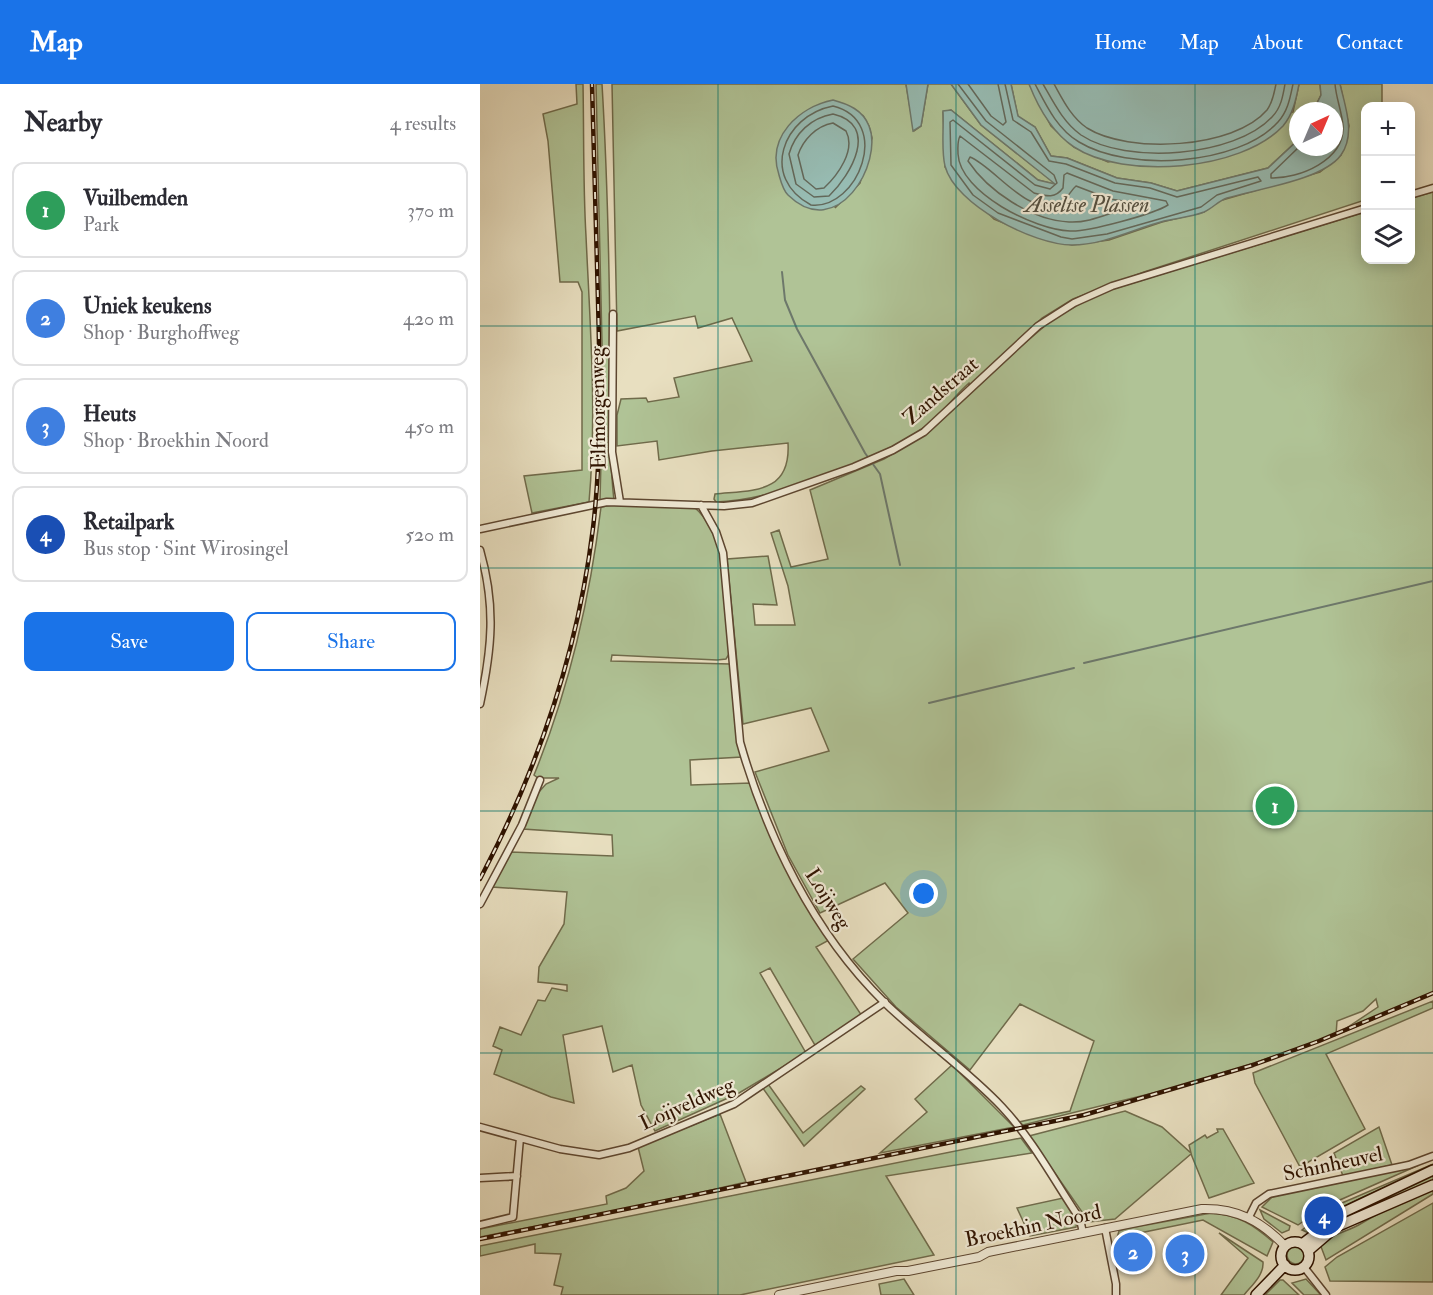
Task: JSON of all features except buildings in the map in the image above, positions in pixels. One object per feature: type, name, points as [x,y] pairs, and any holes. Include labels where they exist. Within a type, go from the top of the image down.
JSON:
[{"type":"main road","points":[[1305,1247],[1344,1212],[1433,1170]]},
{"type":"main road","points":[[1305,1247],[1336,1227],[1433,1185]]},
{"type":"main road","points":[[1293,1242],[1305,1247],[1309,1259],[1304,1267],[1294,1270],[1285,1265],[1282,1256],[1286,1246],[1293,1242]]},
{"type":"main road","points":[[1256,1295],[1285,1265]]},
{"type":"street","points":[[1415,193],[1433,188]]},
{"type":"street","name":"Zandstraat","points":[[480,529],[591,505],[620,502],[724,506],[768,498],[893,450],[939,420],[1038,326],[1095,293],[1361,209]]},
{"type":"street","name":"Elfmorgenweg","points":[[613,314],[612,452],[620,502]]},
{"type":"street","name":"Loijweg","points":[[701,505],[716,532],[723,553],[740,742],[748,772],[800,891],[835,943],[885,1002],[968,1073],[1003,1108],[1080,1219],[1083,1233]]},
{"type":"street","points":[[480,550],[490,594],[493,627],[480,705]]},
{"type":"street","points":[[480,904],[522,825],[540,780]]},
{"type":"street","name":"Loijveldweg","points":[[480,1127],[599,1155],[640,1144],[734,1104],[885,1002]]},
{"type":"street","points":[[480,1225],[509,1220],[514,1214],[520,1138]]},
{"type":"street","name":"Schinheuvel","points":[[1249,1217],[1256,1203],[1269,1194],[1408,1165],[1433,1156]]},
{"type":"street","points":[[480,1178],[517,1176]]},
{"type":"street","name":"Broekhin Noord","points":[[779,1295],[979,1257],[988,1252],[1202,1209],[1235,1211],[1249,1217],[1286,1246]]},
{"type":"street","points":[[1105,1228],[1116,1295]]},
{"type":"street","points":[[1304,1267],[1326,1295]]},
{"type":"green space","points":[[576,84],[583,84],[584,198],[592,369],[589,502],[532,513],[524,476],[582,470],[582,292],[578,282],[560,282],[548,141],[543,114],[577,104]]},
{"type":"green space","points":[[596,84],[602,84],[605,147],[609,273],[610,439],[614,501],[600,500],[603,386]]},
{"type":"green space","points":[[612,84],[906,84],[914,131],[921,126],[928,84],[951,84],[981,125],[1057,185],[1038,180],[951,110],[943,112],[945,167],[951,176],[994,219],[1035,236],[1072,245],[1109,240],[1162,222],[1204,212],[1219,201],[1320,172],[1340,156],[1343,156],[1349,126],[1340,84],[1382,84],[1382,102],[1361,102],[1361,201],[1144,272],[1073,299],[1042,318],[970,386],[969,383],[927,425],[883,451],[826,476],[766,494],[716,502],[715,494],[756,490],[776,480],[783,472],[787,460],[788,443],[712,451],[659,460],[657,441],[617,446],[617,415],[621,399],[646,398],[648,402],[679,397],[674,378],[752,361],[732,318],[698,328],[695,316],[617,331]],"holes":[[[863,116],[872,138],[860,183],[835,208]]]},
{"type":"green space","points":[[1011,84],[1029,84],[1051,126],[1074,147],[1108,162],[1289,113],[1289,148],[1268,168],[1177,191],[1151,183],[1117,178],[1067,158],[1051,156],[1035,127],[1018,117]]},
{"type":"green space","points":[[1299,84],[1320,84],[1321,95],[1318,102],[1295,102]]},
{"type":"green space","points":[[1433,192],[1433,994],[1336,1035],[1198,1082],[1023,1125],[1019,1122],[1070,1111],[1094,1041],[1020,1004],[970,1070],[896,1007],[853,959],[908,913],[885,883],[820,913],[788,855],[755,772],[829,751],[811,708],[743,724],[727,559],[768,556],[777,605],[753,604],[755,625],[795,625],[788,586],[771,533],[779,530],[791,567],[828,559],[810,490],[884,459],[928,433],[1053,319],[1113,289],[1361,213],[1361,264],[1415,264],[1415,197]],"holes":[[[1376,999],[1378,1007],[1336,1035],[1337,1021],[1363,1011]]]},
{"type":"green space","points":[[618,504],[694,507],[706,520],[714,536],[724,576],[729,654],[726,659],[717,660],[612,655],[611,661],[730,664],[736,733],[742,757],[690,760],[691,785],[751,783],[789,871],[831,939],[816,947],[862,1016],[816,1047],[770,968],[760,973],[806,1053],[739,1093],[655,1131],[641,1105],[632,1065],[613,1072],[602,1026],[563,1035],[574,1103],[551,1097],[494,1074],[502,1050],[493,1046],[500,1027],[521,1035],[538,1000],[545,1001],[552,988],[567,991],[567,985],[538,982],[539,967],[564,924],[567,892],[492,887],[511,852],[613,856],[612,835],[523,829],[538,793],[546,784],[559,778],[538,778],[534,775],[568,677],[591,576],[601,507]]},
{"type":"green space","points":[[1433,1001],[1433,1008],[1326,1054],[1365,1129],[1300,1167],[1255,1083],[1253,1073]]},
{"type":"green space","points":[[952,1065],[1014,1127],[880,1153],[927,1112],[915,1099]]},
{"type":"green space","points":[[768,1084],[803,1133],[861,1086],[865,1089],[804,1146],[762,1087]]},
{"type":"green space","points":[[1125,1111],[1162,1127],[1191,1153],[1189,1145],[1205,1135],[1207,1138],[1218,1132],[1217,1129],[1223,1129],[1254,1183],[1209,1198],[1191,1154],[1115,1219],[1089,1222],[1029,1136]]},
{"type":"green space","points":[[720,1114],[746,1182],[659,1202],[480,1237],[480,1229],[607,1204],[606,1196],[626,1188],[644,1171],[638,1147]]},
{"type":"green space","points":[[1379,1127],[1392,1165],[1343,1176],[1334,1153]]},
{"type":"green space","points":[[1021,1138],[1032,1153],[886,1176],[934,1255],[740,1295],[561,1295],[563,1287],[554,1285],[561,1254],[535,1253],[535,1244],[480,1256],[480,1246]]},
{"type":"green space","points":[[1433,1164],[1433,1167],[1350,1204],[1320,1222],[1309,1233],[1302,1230],[1328,1209]]},
{"type":"green space","points":[[1419,1165],[1324,1207],[1298,1225],[1262,1207],[1272,1197],[1283,1194]]},
{"type":"green space","points":[[1433,1173],[1433,1182],[1327,1226],[1334,1221]]},
{"type":"green space","points":[[1433,1188],[1433,1194],[1326,1260],[1320,1244],[1325,1240]]},
{"type":"green space","points":[[1063,1198],[1077,1219],[1076,1227],[1030,1236],[1017,1208]]},
{"type":"green space","points":[[1433,1203],[1433,1282],[1330,1281],[1325,1267],[1337,1257]]},
{"type":"green space","points":[[1260,1210],[1290,1226],[1289,1230],[1282,1233],[1264,1219]]},
{"type":"green space","points":[[1211,1213],[1237,1218],[1259,1230],[1273,1242],[1267,1256],[1203,1220],[1130,1235],[1116,1241],[1119,1231],[1125,1229]]},
{"type":"green space","points":[[1219,1233],[1263,1262],[1260,1276],[1244,1295],[1221,1295],[1248,1258]]},
{"type":"green space","points":[[1296,1246],[1302,1249],[1305,1255],[1302,1261],[1296,1264],[1290,1261],[1287,1255],[1290,1249]]},
{"type":"green space","points":[[904,1279],[914,1295],[881,1295],[879,1284]]},
{"type":"green space","points":[[1306,1279],[1320,1295],[1304,1295],[1292,1283]]},
{"type":"green space","points":[[1280,1280],[1283,1280],[1299,1295],[1265,1295]]},
{"type":"water","points":[[906,84],[928,84],[921,126],[913,131]]},
{"type":"water","name":"Asseltse Plassen","points":[[951,84],[1011,84],[1018,116],[1035,127],[1051,156],[1067,158],[1117,178],[1151,183],[1177,191],[1268,168],[1289,148],[1289,156],[1340,156],[1320,171],[1227,198],[1199,214],[1164,221],[1107,240],[1072,245],[1038,238],[998,220],[964,195],[952,181],[945,166],[943,146],[943,111],[951,110],[1038,180],[1055,184],[981,125]]},
{"type":"water","name":"Asseltse Plassen","points":[[1029,84],[1299,84],[1295,102],[1289,102],[1289,117],[1283,126],[1264,141],[1240,153],[1182,166],[1151,167],[1122,164],[1096,157],[1066,141],[1047,119]]},
{"type":"water","name":"Asseltse Plassen","points":[[1320,84],[1340,84],[1349,129],[1343,151],[1343,102],[1318,102],[1321,95]]},
{"type":"water","points":[[833,100],[854,108],[863,116],[869,126],[872,142],[870,159],[863,177],[839,204],[823,210],[806,207],[788,195],[779,175],[776,161],[777,148],[781,136],[798,117],[808,109]]},
{"type":"waterway","points":[[782,272],[785,300],[797,329],[865,453],[880,474],[900,565]]},
{"type":"waterway","points":[[1084,663],[1433,581]]},
{"type":"waterway","points":[[929,703],[1074,668]]},
{"type":"railway","points":[[480,879],[520,795],[553,708],[577,619],[593,528],[598,471],[600,386],[592,84]]},
{"type":"railway","points":[[480,1239],[1084,1115],[1253,1065],[1319,1041],[1433,993]]},
{"type":"place","name":"Vuilbemden","points":[[1275,806]]},
{"type":"place","name":"Retailpark","points":[[1324,1216]]},
{"type":"place","name":"Uniek keukens","points":[[1133,1252]]},
{"type":"place","name":"Heuts","points":[[1185,1254]]}]
